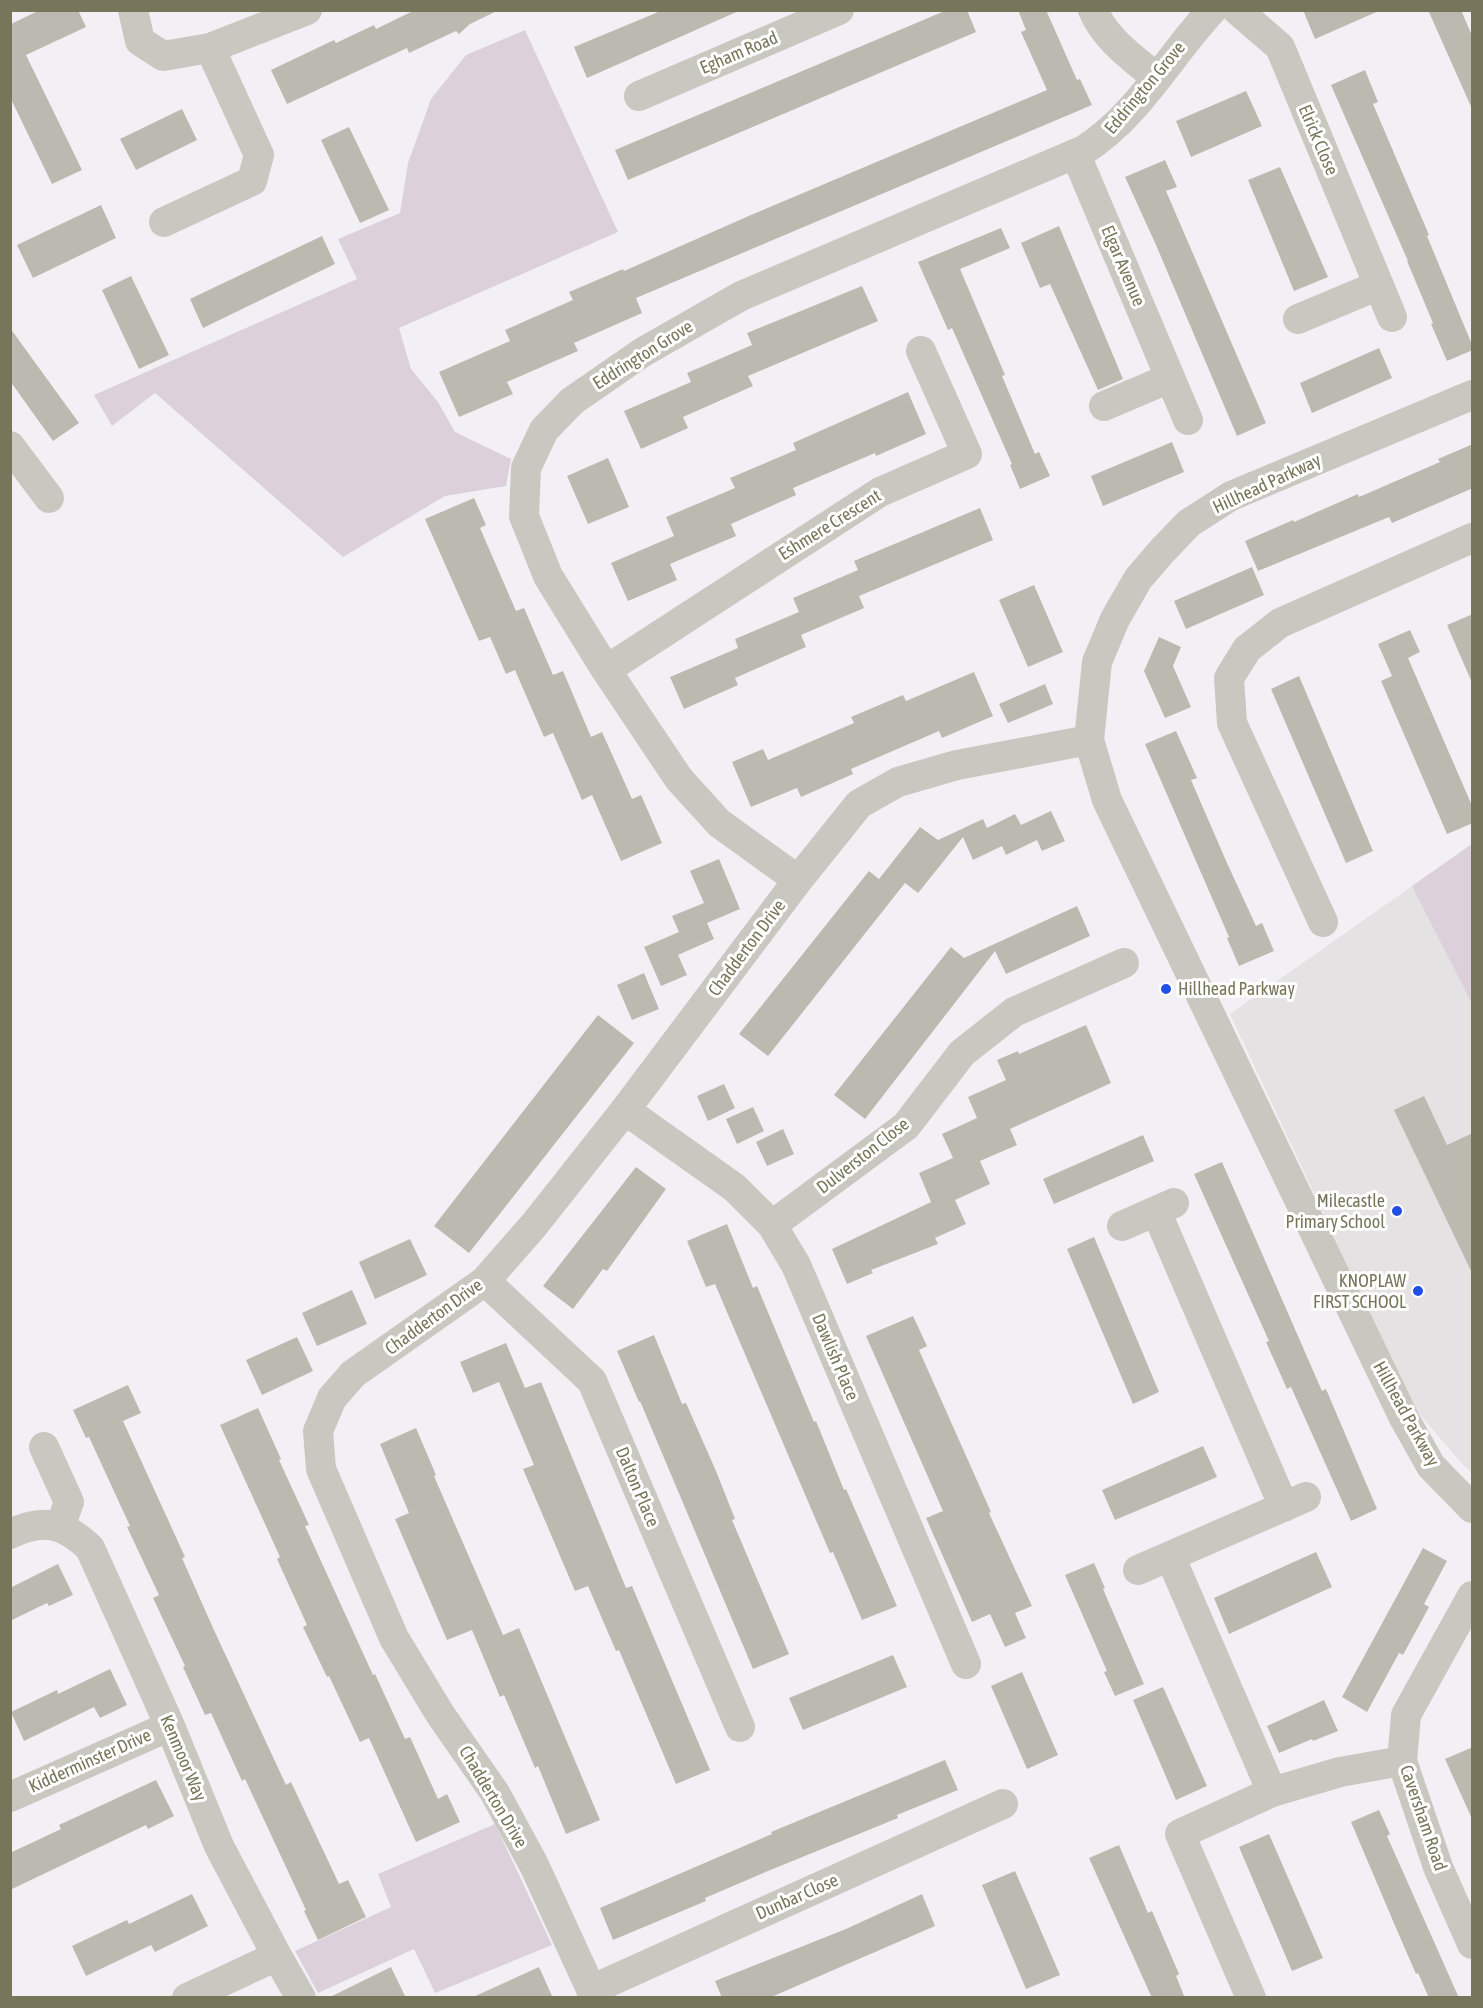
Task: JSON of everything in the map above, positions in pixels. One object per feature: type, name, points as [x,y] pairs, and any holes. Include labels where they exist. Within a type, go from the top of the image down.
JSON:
[{"type":"street","points":[[133,10],[140,41],[163,56],[210,48],[307,10]]},
{"type":"street","name":"Egham Road","points":[[639,96],[839,10]]},
{"type":"street","points":[[1093,10],[1096,18],[1120,47],[1157,78]]},
{"type":"street","name":"Eddrington Grove","points":[[798,880],[719,823],[680,779],[606,670],[548,576],[524,516],[526,468],[544,430],[572,401],[643,352],[741,296],[1076,155],[1113,130],[1212,10]]},
{"type":"street","name":"Elrick Close","points":[[1237,10],[1280,47],[1392,317]]},
{"type":"street","points":[[164,222],[252,181],[259,155],[210,48]]},
{"type":"street","name":"Elgar Avenue","points":[[1076,155],[1188,420]]},
{"type":"street","points":[[1298,319],[1379,285]]},
{"type":"street","name":"Eshmere Crescent","points":[[606,670],[880,492],[967,454],[921,351]]},
{"type":"street","points":[[1104,406],[1170,378]]},
{"type":"street","name":"Hillhead Parkway","points":[[1473,395],[1231,496],[1189,524],[1138,579],[1115,619],[1097,662],[1089,740],[1107,800],[1404,1418],[1431,1466],[1473,1508]]},
{"type":"street","points":[[10,446],[49,498]]},
{"type":"street","points":[[1323,922],[1232,723],[1229,678],[1247,649],[1280,622],[1473,538]]},
{"type":"street","name":"Chadderton Drive","points":[[593,1994],[534,1865],[495,1794],[440,1714],[394,1638],[321,1469],[318,1431],[332,1398],[353,1374],[486,1281],[534,1225],[624,1110],[798,880],[859,804],[898,782],[957,765],[1089,740]]},
{"type":"street","name":"Dulverston Close","points":[[771,1225],[906,1126],[962,1053],[1014,1012],[1124,963]]},
{"type":"street","name":"Dawlish Place","points":[[624,1110],[735,1188],[771,1225],[796,1265],[966,1664]]},
{"type":"street","points":[[1122,1226],[1165,1207],[1295,1502],[1138,1570]]},
{"type":"street","name":"Dalton Place","points":[[486,1281],[592,1381],[740,1727]]},
{"type":"street","points":[[10,1534],[41,1524],[60,1527],[69,1502],[44,1447]]},
{"type":"street","name":"Kenmoor Way","points":[[60,1527],[76,1534],[90,1548],[170,1726],[219,1846],[301,1998]]},
{"type":"street","points":[[1170,1556],[1272,1792]]},
{"type":"street","name":"Caversham Road","points":[[1469,1928],[1438,1867],[1402,1761],[1406,1714],[1473,1596]]},
{"type":"street","name":"Kidderminster Drive","points":[[10,1797],[170,1726]]},
{"type":"street","points":[[1251,1998],[1180,1834],[1272,1792],[1340,1773],[1402,1761]]},
{"type":"street","name":"Dunbar Close","points":[[593,1994],[1003,1804]]},
{"type":"street","points":[[187,1998],[277,1956]]},
{"type":"shaded area","points":[[525,30],[618,232],[399,328],[411,369],[438,402],[455,432],[511,459],[506,486],[445,496],[343,557],[155,393],[112,426],[94,395],[357,279],[338,239],[400,213],[408,163],[431,99],[466,55]]},
{"type":"shaded area","name":"Milecastle Primary School","points":[[1472,844],[1472,1473],[1415,1409],[1230,1014]]},
{"type":"shaded area","points":[[1472,844],[1472,1004],[1412,886]]},
{"type":"shaded area","points":[[495,1824],[552,1945],[435,1993],[414,1949],[318,1993],[295,1951],[391,1907],[378,1874]]},
{"type":"building","points":[[40,10],[78,10],[86,27],[26,55],[82,170],[52,184],[10,97],[10,22],[11,24]]},
{"type":"building","points":[[415,10],[499,10],[470,24],[459,34],[456,31],[409,53],[407,48],[287,104],[271,70],[334,40],[336,43],[374,25],[376,29]]},
{"type":"building","points":[[663,10],[741,10],[587,78],[574,47]]},
{"type":"building","points":[[947,10],[967,10],[976,32],[628,180],[615,150]]},
{"type":"building","points":[[1018,10],[1046,10],[1077,80],[1080,79],[1092,105],[636,298],[642,313],[574,343],[578,351],[507,382],[513,394],[459,417],[439,372],[510,341],[505,330],[573,300],[569,292],[623,269],[624,271],[1047,90],[1021,32],[1026,30]]},
{"type":"building","points":[[1303,10],[1381,10],[1315,39]]},
{"type":"building","points":[[1428,10],[1461,10],[1473,38],[1473,111]]},
{"type":"building","points":[[1365,70],[1378,102],[1373,104],[1429,235],[1427,236],[1473,347],[1473,350],[1447,361],[1408,261],[1331,85]]},
{"type":"building","points":[[1246,91],[1262,126],[1191,157],[1176,121]]},
{"type":"building","points":[[182,109],[197,140],[136,170],[120,139]]},
{"type":"building","points":[[349,127],[389,210],[360,223],[321,140]]},
{"type":"building","points":[[1165,160],[1177,187],[1166,191],[1266,423],[1237,436],[1125,177]]},
{"type":"building","points":[[1280,167],[1328,277],[1294,291],[1248,180]]},
{"type":"building","points":[[101,205],[116,238],[33,278],[17,245]]},
{"type":"building","points":[[1059,226],[1123,379],[1098,390],[1050,284],[1040,288],[1021,243]]},
{"type":"building","points":[[1001,228],[1010,248],[960,269],[1005,375],[1002,376],[1035,454],[1039,452],[1050,476],[1020,489],[1010,465],[1012,464],[952,328],[948,330],[918,262]]},
{"type":"building","points":[[322,236],[335,264],[203,328],[190,299]]},
{"type":"building","points":[[131,276],[169,355],[139,369],[102,290]]},
{"type":"building","points":[[862,286],[878,321],[748,376],[753,386],[683,417],[688,428],[641,449],[624,411],[691,382],[687,373],[752,345],[747,333]]},
{"type":"building","points":[[10,328],[79,423],[53,441],[10,381]]},
{"type":"building","points":[[1379,348],[1392,378],[1312,413],[1300,383]]},
{"type":"building","points":[[908,392],[926,434],[793,488],[796,495],[731,524],[736,536],[670,564],[677,580],[628,601],[611,563],[674,536],[666,517],[735,488],[730,478],[796,450],[793,443]]},
{"type":"building","points":[[1172,442],[1184,472],[1103,506],[1091,476]]},
{"type":"building","points":[[1473,444],[1473,488],[1392,523],[1389,517],[1258,571],[1245,541],[1358,494],[1359,497],[1440,462],[1438,459]]},
{"type":"building","points":[[608,458],[629,507],[588,524],[567,476]]},
{"type":"building","points":[[474,498],[486,525],[480,528],[516,611],[524,608],[553,675],[563,671],[591,737],[602,732],[632,799],[641,795],[662,843],[621,861],[592,795],[582,800],[553,733],[544,737],[515,670],[506,674],[490,637],[479,641],[425,519]]},
{"type":"building","points":[[980,508],[993,540],[859,596],[864,608],[801,635],[806,647],[735,678],[738,685],[684,709],[670,677],[738,648],[735,639],[799,612],[793,598],[858,570],[854,561]]},
{"type":"building","points":[[1252,567],[1264,595],[1186,629],[1174,601]]},
{"type":"building","points":[[1034,585],[1063,652],[1028,667],[999,600]]},
{"type":"building","points":[[1473,614],[1473,685],[1447,625]]},
{"type":"building","points":[[1410,630],[1420,652],[1408,658],[1473,808],[1473,823],[1447,834],[1381,681],[1392,676],[1378,644]]},
{"type":"building","points":[[1159,637],[1181,647],[1173,666],[1191,707],[1165,718],[1144,671]]},
{"type":"building","points":[[974,672],[993,716],[942,738],[939,731],[851,769],[853,774],[801,797],[797,788],[751,807],[732,762],[763,749],[768,760],[854,723],[851,717],[903,695],[906,701]]},
{"type":"building","points":[[1299,676],[1373,851],[1346,863],[1271,689]]},
{"type":"building","points":[[1045,684],[1053,704],[1008,723],[999,704]]},
{"type":"building","points":[[1176,731],[1197,778],[1191,780],[1227,863],[1256,926],[1262,923],[1274,951],[1239,966],[1227,938],[1229,937],[1145,744]]},
{"type":"building","points":[[1051,811],[1065,841],[1042,851],[1037,840],[1006,855],[1002,846],[973,860],[963,837],[918,893],[905,883],[768,1056],[739,1034],[869,871],[879,879],[920,827],[938,840],[983,819],[987,828],[1015,814],[1021,825]]},
{"type":"building","points":[[719,859],[740,909],[707,923],[714,939],[678,955],[687,975],[661,986],[644,947],[679,932],[672,916],[704,903],[690,871]]},
{"type":"building","points":[[1077,906],[1090,936],[1006,974],[995,951],[865,1119],[834,1095],[951,947],[964,958]]},
{"type":"building","points":[[644,973],[659,1009],[632,1020],[617,985]]},
{"type":"building","points":[[598,1015],[634,1043],[469,1253],[434,1226]]},
{"type":"building","points":[[1086,1025],[1111,1083],[1010,1129],[1017,1145],[980,1161],[990,1184],[955,1200],[966,1224],[935,1238],[938,1244],[871,1270],[873,1273],[847,1284],[832,1249],[931,1202],[919,1173],[953,1158],[942,1134],[977,1118],[968,1097],[1006,1080],[997,1060],[1018,1051],[1019,1054]]},
{"type":"building","points":[[724,1084],[735,1108],[708,1121],[697,1096]]},
{"type":"building","points":[[1424,1096],[1447,1145],[1473,1133],[1473,1275],[1394,1110]]},
{"type":"building","points":[[753,1107],[764,1131],[737,1144],[726,1119]]},
{"type":"building","points":[[783,1129],[794,1154],[767,1166],[756,1142]]},
{"type":"building","points":[[1143,1135],[1154,1161],[1054,1204],[1043,1179]]},
{"type":"building","points":[[1222,1162],[1322,1391],[1326,1389],[1377,1509],[1351,1521],[1291,1387],[1287,1389],[1266,1342],[1269,1341],[1194,1174]]},
{"type":"building","points":[[636,1167],[666,1189],[607,1271],[603,1269],[573,1309],[543,1286]]},
{"type":"building","points":[[727,1224],[753,1288],[757,1286],[814,1422],[816,1421],[844,1490],[846,1489],[897,1606],[862,1620],[833,1552],[830,1553],[715,1284],[706,1287],[687,1241]]},
{"type":"building","points":[[1094,1237],[1159,1392],[1133,1404],[1067,1249]]},
{"type":"building","points":[[410,1239],[427,1275],[375,1299],[359,1262]]},
{"type":"building","points":[[352,1290],[367,1324],[317,1346],[302,1313]]},
{"type":"building","points":[[913,1316],[927,1346],[919,1350],[1032,1606],[1015,1613],[1026,1638],[1005,1647],[990,1614],[972,1622],[926,1518],[943,1511],[866,1336]]},
{"type":"building","points":[[654,1335],[682,1404],[686,1403],[716,1471],[735,1519],[732,1520],[789,1654],[753,1669],[617,1351]]},
{"type":"building","points":[[297,1337],[313,1371],[262,1395],[246,1360]]},
{"type":"building","points":[[506,1343],[525,1388],[541,1382],[626,1588],[632,1586],[710,1770],[676,1784],[619,1650],[616,1651],[588,1586],[575,1591],[523,1469],[534,1465],[499,1382],[473,1393],[460,1362]]},
{"type":"building","points":[[128,1385],[141,1413],[123,1421],[185,1557],[182,1558],[213,1628],[286,1785],[291,1782],[339,1884],[348,1880],[366,1917],[318,1940],[245,1779],[242,1781],[211,1713],[205,1715],[153,1598],[159,1595],[127,1527],[130,1526],[89,1437],[86,1438],[73,1410]]},
{"type":"building","points":[[258,1408],[309,1525],[305,1526],[373,1675],[375,1674],[405,1739],[410,1737],[438,1799],[447,1794],[460,1822],[416,1842],[369,1738],[360,1742],[303,1627],[307,1625],[277,1559],[280,1557],[220,1425]]},
{"type":"building","points":[[416,1428],[436,1475],[434,1476],[503,1635],[519,1628],[600,1820],[566,1834],[538,1766],[535,1768],[504,1695],[500,1697],[472,1630],[447,1640],[395,1519],[409,1513],[380,1444]]},
{"type":"building","points":[[1203,1446],[1217,1477],[1115,1520],[1102,1490]]},
{"type":"building","points":[[1423,1548],[1447,1561],[1424,1604],[1429,1607],[1403,1655],[1399,1653],[1367,1712],[1342,1697]]},
{"type":"building","points":[[1316,1552],[1332,1587],[1229,1634],[1214,1598]]},
{"type":"building","points":[[1094,1563],[1144,1684],[1115,1696],[1104,1672],[1107,1671],[1065,1575]]},
{"type":"building","points":[[58,1564],[73,1595],[49,1606],[47,1603],[10,1621],[10,1588]]},
{"type":"building","points":[[893,1655],[907,1687],[803,1730],[789,1698]]},
{"type":"building","points":[[110,1669],[127,1705],[100,1718],[94,1707],[24,1741],[11,1712],[57,1690],[58,1694]]},
{"type":"building","points":[[1022,1672],[1058,1755],[1027,1769],[991,1686]]},
{"type":"building","points":[[1163,1687],[1207,1786],[1176,1800],[1133,1700]]},
{"type":"building","points":[[1324,1700],[1338,1731],[1279,1753],[1267,1726]]},
{"type":"building","points":[[1473,1747],[1473,1821],[1445,1759]]},
{"type":"building","points":[[945,1760],[958,1790],[897,1815],[898,1818],[705,1898],[706,1901],[613,1940],[600,1908],[772,1834],[771,1832]]},
{"type":"building","points":[[156,1780],[174,1816],[148,1829],[146,1825],[10,1890],[10,1853],[61,1829],[59,1825]]},
{"type":"building","points":[[1379,1810],[1390,1834],[1387,1836],[1459,1998],[1429,1998],[1396,1928],[1351,1822]]},
{"type":"building","points":[[1269,1834],[1323,1958],[1292,1971],[1239,1847]]},
{"type":"building","points":[[1119,1845],[1148,1913],[1152,1911],[1179,1974],[1176,1976],[1185,1998],[1152,1998],[1089,1858]]},
{"type":"building","points":[[1015,1871],[1060,1975],[1026,1989],[982,1885]]},
{"type":"building","points":[[192,1894],[208,1926],[155,1952],[151,1945],[86,1976],[72,1946],[127,1920],[129,1924]]},
{"type":"building","points":[[922,1894],[935,1926],[769,1998],[722,1998],[715,1981],[846,1929]]},
{"type":"building","points":[[391,1967],[406,1998],[328,1998]]},
{"type":"building","points":[[539,1967],[553,1998],[471,1998]]},
{"type":"place","name":"Hillhead Parkway","points":[[1166,989]]},
{"type":"place","name":"Milecastle Primary School","points":[[1397,1211]]},
{"type":"place","name":"KNOPLAW FIRST SCHOOL","points":[[1418,1291]]}]
